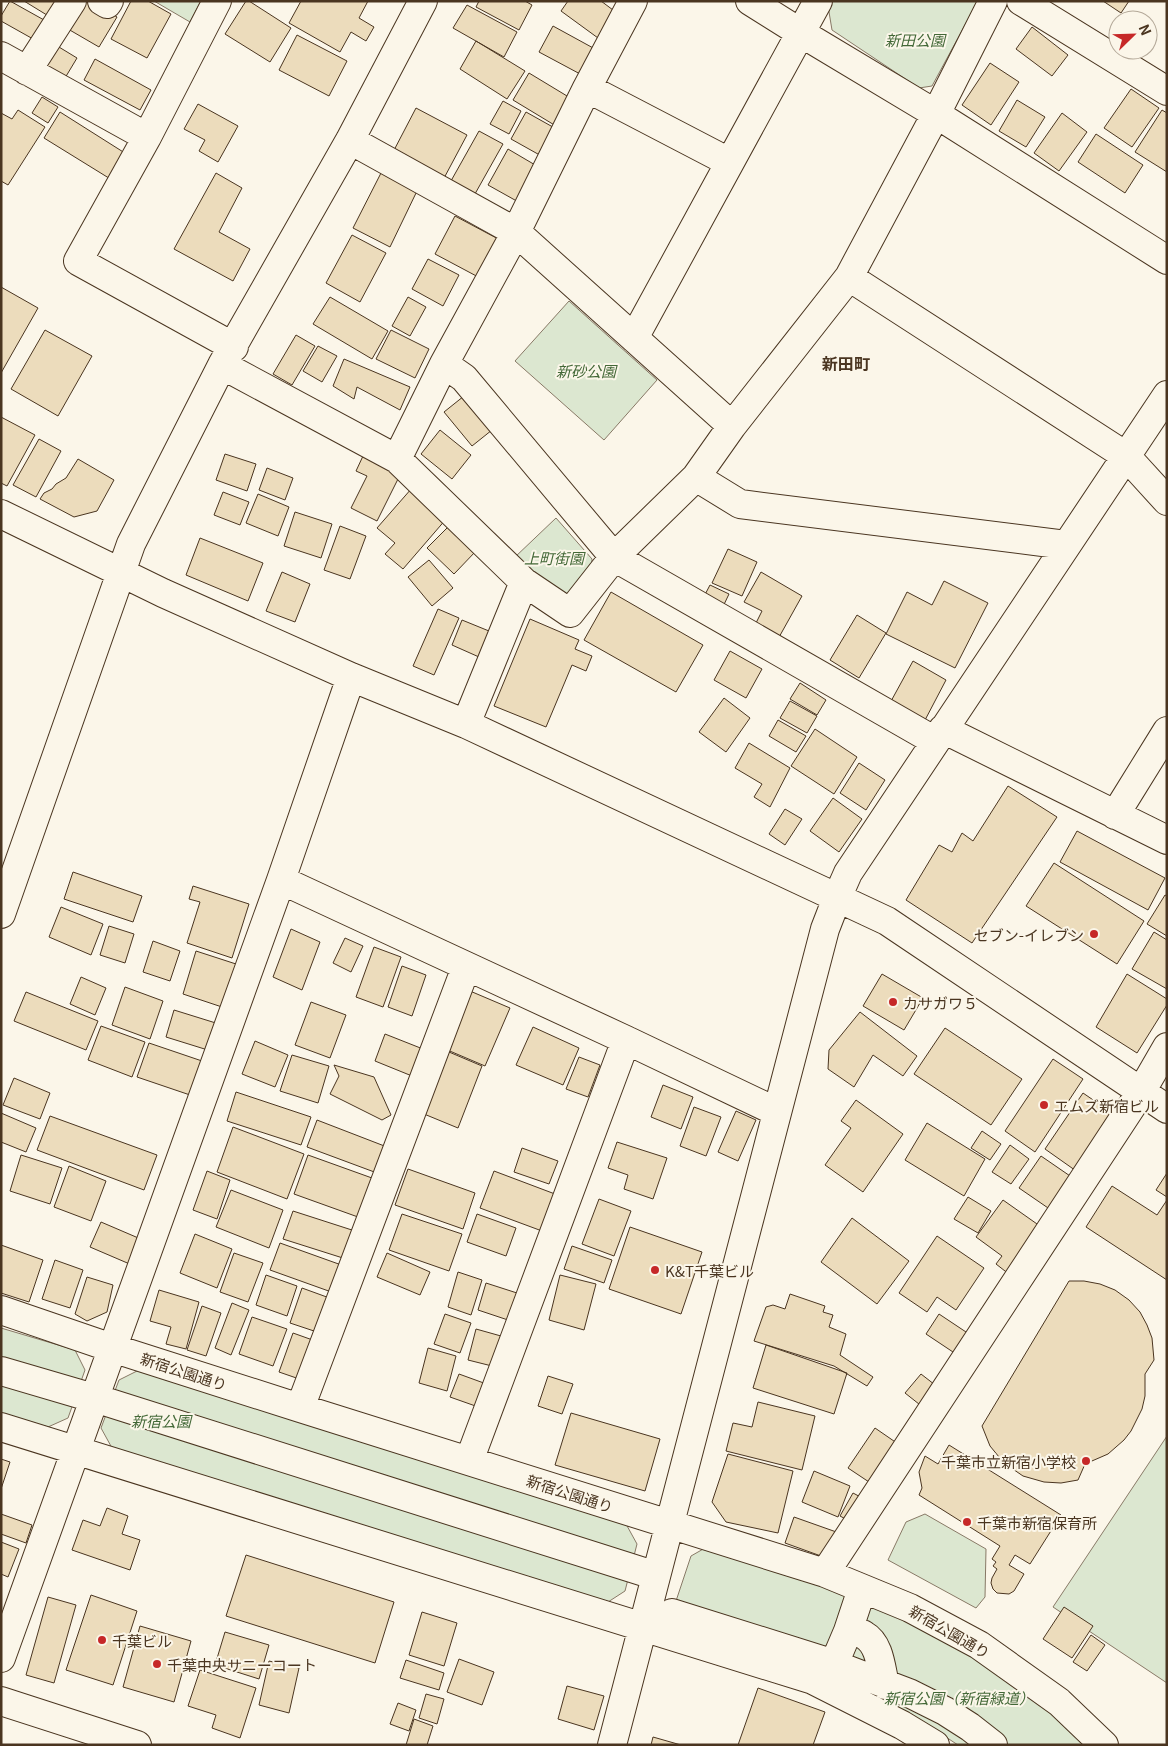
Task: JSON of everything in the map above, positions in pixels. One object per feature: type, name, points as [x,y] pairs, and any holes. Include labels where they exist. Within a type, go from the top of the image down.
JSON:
[{"type":"street","points":[[27,71],[72,1]]},
{"type":"street","points":[[102,1],[107,4],[109,1]]},
{"type":"street","points":[[217,1],[147,137],[78,260],[228,356],[397,459],[524,582],[570,613],[614,557],[696,476],[732,426],[849,277],[936,114],[992,1]]},
{"type":"street","points":[[1,914],[131,544],[228,356],[350,140],[422,1]]},
{"type":"street","points":[[397,459],[444,364],[516,232],[587,88],[633,1]]},
{"type":"street","points":[[750,1],[936,114],[1167,260]]},
{"type":"street","points":[[634,338],[818,1]]},
{"type":"street","points":[[1021,1],[1167,91]]},
{"type":"street","points":[[1,56],[147,137]]},
{"type":"street","points":[[587,88],[730,162]]},
{"type":"street","points":[[350,140],[516,232],[732,426]]},
{"type":"street","points":[[849,277],[1126,456],[1167,501]]},
{"type":"street","points":[[444,364],[464,378],[614,557],[939,735],[1167,840]]},
{"type":"street","points":[[612,1745],[825,929],[837,898],[848,873],[1167,395]]},
{"type":"street","points":[[696,476],[740,504],[1066,545]]},
{"type":"street","points":[[1,514],[163,593],[351,677],[466,724],[887,921],[1167,1108]]},
{"type":"street","points":[[466,724],[524,582]]},
{"type":"street","points":[[1,1658],[281,880],[351,677]]},
{"type":"street","points":[[1115,815],[1167,731]]},
{"type":"street","points":[[281,880],[777,1112]]},
{"type":"street","points":[[300,1408],[466,967]]},
{"type":"street","points":[[469,1461],[626,1040]]},
{"type":"street","points":[[825,1572],[1141,1092],[1167,1047]]},
{"type":"street","name":"新宿公園通り","points":[[1,1310],[112,1348],[300,1408],[825,1572],[910,1608],[979,1645],[1059,1702],[1104,1745]]},
{"type":"street","points":[[1,1371],[644,1572]]},
{"type":"street","points":[[1,1426],[813,1680],[902,1725],[934,1745]]},
{"type":"street","points":[[834,1664],[858,1602]]},
{"type":"street","points":[[672,1613],[834,1664],[909,1693],[945,1710],[970,1726],[993,1745]]},
{"type":"street","points":[[848,1631],[863,1634],[873,1643],[886,1684]]},
{"type":"street","points":[[1,1700],[137,1745]]},
{"type":"green space","points":[[154,1],[201,1],[190,22]]},
{"type":"green space","name":"新田公園","points":[[831,1],[978,1],[932,86],[919,88],[832,30],[828,6]]},
{"type":"green space","name":"新砂公園","points":[[569,301],[657,380],[604,440],[515,361]]},
{"type":"green space","name":"上町街園","points":[[556,518],[592,559],[591,578],[574,594],[556,595],[514,558]]},
{"type":"green space","points":[[1,1328],[75,1350],[85,1370],[68,1418],[48,1427],[1,1413]]},
{"type":"green space","name":"新宿公園","points":[[139,1370],[626,1524],[637,1544],[625,1591],[608,1602],[112,1448],[101,1428],[119,1380]]},
{"type":"green space","points":[[1167,1436],[1167,1683],[1053,1607]]},
{"type":"green space","points":[[925,1514],[986,1549],[985,1597],[976,1608],[888,1560],[906,1522]]},
{"type":"green space","name":"新宿公園（新宿緑道）","points":[[705,1548],[851,1593],[972,1656],[1031,1696],[1087,1745],[958,1745],[923,1722],[673,1610],[691,1556]]},
{"type":"building","points":[[10,1],[53,25],[42,44],[1,21],[1,16]]},
{"type":"building","points":[[24,1],[65,1],[55,20]]},
{"type":"building","points":[[85,1],[91,1],[117,17],[99,47],[68,29]]},
{"type":"building","points":[[131,1],[148,1],[171,14],[147,58],[111,39]]},
{"type":"building","points":[[246,1],[249,1],[291,28],[270,62],[225,34]]},
{"type":"building","points":[[301,1],[368,1],[359,18],[374,27],[366,41],[351,32],[340,52],[289,23]]},
{"type":"building","points":[[479,1],[525,1],[532,5],[519,30],[476,7]]},
{"type":"building","points":[[568,1],[601,1],[617,13],[598,38],[561,11]]},
{"type":"building","points":[[1103,1],[1129,1],[1123,10],[1116,10]]},
{"type":"building","points":[[467,5],[517,32],[504,57],[453,28]]},
{"type":"building","points":[[553,26],[595,49],[582,75],[539,52]]},
{"type":"building","points":[[1032,27],[1068,55],[1052,76],[1016,49]]},
{"type":"building","points":[[297,35],[347,61],[329,96],[279,70]]},
{"type":"building","points":[[476,41],[525,71],[507,99],[460,69]]},
{"type":"building","points":[[54,44],[77,58],[62,83],[39,69]]},
{"type":"building","points":[[95,59],[151,90],[140,110],[84,80]]},
{"type":"building","points":[[990,63],[1019,82],[991,125],[962,105]]},
{"type":"building","points":[[529,73],[572,99],[556,126],[513,100]]},
{"type":"building","points":[[1131,89],[1159,108],[1132,147],[1104,128]]},
{"type":"building","points":[[42,97],[58,107],[48,123],[32,113]]},
{"type":"building","points":[[1017,100],[1045,117],[1026,147],[999,131]]},
{"type":"building","points":[[503,101],[521,111],[509,134],[490,124]]},
{"type":"building","points":[[198,104],[238,126],[218,162],[199,151],[205,140],[184,129]]},
{"type":"building","points":[[416,108],[467,135],[443,180],[392,154]]},
{"type":"building","points":[[18,110],[45,127],[8,185],[1,181],[1,113],[12,119]]},
{"type":"building","points":[[1162,110],[1167,113],[1167,172],[1135,152]]},
{"type":"building","points":[[60,112],[128,155],[112,180],[44,138]]},
{"type":"building","points":[[526,112],[560,131],[545,158],[511,139]]},
{"type":"building","points":[[1062,113],[1087,132],[1059,171],[1034,153]]},
{"type":"building","points":[[479,131],[503,144],[471,201],[447,188]]},
{"type":"building","points":[[1096,134],[1143,165],[1125,193],[1078,162]]},
{"type":"building","points":[[508,149],[542,169],[522,204],[488,185]]},
{"type":"building","points":[[216,173],[242,188],[219,232],[250,249],[233,281],[174,249]]},
{"type":"building","points":[[381,173],[417,191],[390,247],[353,228]]},
{"type":"building","points":[[455,216],[502,241],[482,279],[435,254]]},
{"type":"building","points":[[352,235],[386,253],[360,302],[326,283]]},
{"type":"building","points":[[428,259],[459,275],[443,306],[412,289]]},
{"type":"building","points":[[1,287],[38,308],[1,373]]},
{"type":"building","points":[[330,297],[388,331],[372,359],[313,324]]},
{"type":"building","points":[[408,297],[426,307],[410,336],[392,326]]},
{"type":"building","points":[[45,330],[92,356],[58,416],[11,389]]},
{"type":"building","points":[[391,330],[429,349],[415,378],[376,359]]},
{"type":"building","points":[[296,335],[315,346],[292,385],[273,374]]},
{"type":"building","points":[[318,346],[337,356],[322,382],[303,371]]},
{"type":"building","points":[[344,359],[410,387],[400,410],[357,387],[354,399],[333,386]]},
{"type":"building","points":[[464,396],[492,430],[472,446],[444,412]]},
{"type":"building","points":[[1,417],[35,435],[7,486],[1,483]]},
{"type":"building","points":[[440,430],[471,455],[452,479],[421,454]]},
{"type":"building","points":[[39,439],[61,451],[36,497],[13,485]]},
{"type":"building","points":[[225,454],[256,464],[247,491],[216,480]]},
{"type":"building","points":[[363,456],[400,475],[377,521],[351,508],[367,476],[356,471]]},
{"type":"building","points":[[78,459],[114,480],[97,511],[74,517],[40,499],[44,493],[66,478]]},
{"type":"building","points":[[267,468],[293,478],[285,500],[259,490]]},
{"type":"building","points":[[412,488],[447,518],[403,569],[385,554],[395,543],[377,528]]},
{"type":"building","points":[[223,492],[249,502],[240,525],[214,515]]},
{"type":"building","points":[[258,494],[289,507],[278,536],[246,523]]},
{"type":"building","points":[[295,512],[332,524],[321,558],[284,546]]},
{"type":"building","points":[[450,525],[476,551],[454,574],[427,548]]},
{"type":"building","points":[[340,526],[366,536],[350,579],[324,570]]},
{"type":"building","points":[[200,538],[263,563],[248,601],[186,575]]},
{"type":"building","points":[[728,549],[757,562],[742,596],[712,583]]},
{"type":"building","points":[[429,560],[453,588],[432,606],[408,577]]},
{"type":"building","points":[[282,572],[310,584],[295,622],[266,611]]},
{"type":"building","points":[[761,572],[802,596],[778,639],[755,625],[762,611],[744,602]]},
{"type":"building","points":[[944,581],[988,603],[955,668],[886,634],[907,592],[932,605]]},
{"type":"building","points":[[710,585],[729,594],[719,615],[699,606]]},
{"type":"building","points":[[611,592],[703,645],[676,692],[584,640]]},
{"type":"building","points":[[438,609],[459,618],[434,675],[413,666]]},
{"type":"building","points":[[857,615],[886,633],[859,678],[830,660]]},
{"type":"building","points":[[530,619],[579,640],[575,649],[592,656],[586,671],[572,665],[546,727],[494,706]]},
{"type":"building","points":[[462,620],[489,631],[479,657],[452,645]]},
{"type":"building","points":[[730,651],[762,669],[746,698],[714,680]]},
{"type":"building","points":[[913,661],[946,680],[924,722],[890,703]]},
{"type":"building","points":[[800,683],[826,700],[817,715],[790,699]]},
{"type":"building","points":[[724,698],[750,718],[726,752],[699,732]]},
{"type":"building","points":[[790,701],[817,716],[807,733],[780,718]]},
{"type":"building","points":[[778,720],[806,736],[796,752],[769,736]]},
{"type":"building","points":[[815,729],[857,757],[834,794],[791,766]]},
{"type":"building","points":[[749,743],[790,768],[770,807],[754,797],[762,784],[735,768]]},
{"type":"building","points":[[859,763],[885,780],[866,810],[840,793]]},
{"type":"building","points":[[1008,786],[1057,817],[972,943],[906,900],[939,845],[952,852],[962,833],[973,841]]},
{"type":"building","points":[[833,798],[862,819],[839,852],[810,831]]},
{"type":"building","points":[[785,809],[802,819],[785,845],[769,834]]},
{"type":"building","points":[[1077,831],[1165,878],[1148,910],[1060,862]]},
{"type":"building","points":[[1054,863],[1144,921],[1117,964],[1026,906]]},
{"type":"building","points":[[73,872],[142,896],[133,922],[64,899]]},
{"type":"building","points":[[193,886],[249,904],[232,958],[187,943],[200,902],[189,899]]},
{"type":"building","points":[[1165,895],[1167,896],[1167,936],[1147,924]]},
{"type":"building","points":[[61,907],[103,924],[91,955],[49,937]]},
{"type":"building","points":[[109,926],[134,934],[125,963],[100,955]]},
{"type":"building","points":[[291,929],[320,942],[302,990],[273,977]]},
{"type":"building","points":[[1154,932],[1167,940],[1167,989],[1132,969]]},
{"type":"building","points":[[345,938],[363,946],[351,972],[333,963]]},
{"type":"building","points":[[153,941],[180,951],[170,981],[143,972]]},
{"type":"building","points":[[374,947],[401,957],[383,1007],[356,997]]},
{"type":"building","points":[[196,951],[236,964],[222,1007],[183,994]]},
{"type":"building","points":[[402,966],[426,975],[412,1016],[388,1007]]},
{"type":"building","name":"カサガワ５","points":[[882,974],[923,998],[904,1030],[863,1006]]},
{"type":"building","points":[[1127,974],[1167,999],[1167,1005],[1137,1053],[1096,1027]]},
{"type":"building","points":[[81,977],[106,988],[95,1015],[70,1004]]},
{"type":"building","points":[[125,987],[163,1001],[150,1039],[112,1025]]},
{"type":"building","points":[[470,991],[510,1008],[485,1066],[445,1049]]},
{"type":"building","points":[[26,992],[98,1021],[86,1050],[14,1021]]},
{"type":"building","points":[[311,1002],[346,1015],[330,1058],[295,1045]]},
{"type":"building","points":[[174,1010],[219,1024],[211,1051],[166,1037]]},
{"type":"building","points":[[860,1012],[917,1056],[903,1076],[873,1055],[854,1087],[828,1069],[829,1050]]},
{"type":"building","points":[[101,1026],[145,1042],[132,1077],[88,1060]]},
{"type":"building","points":[[533,1027],[579,1048],[563,1085],[516,1065]]},
{"type":"building","points":[[945,1028],[1022,1079],[991,1125],[914,1074]]},
{"type":"building","points":[[385,1034],[423,1049],[412,1076],[375,1061]]},
{"type":"building","points":[[255,1041],[288,1055],[275,1087],[242,1074]]},
{"type":"building","points":[[149,1043],[205,1062],[193,1096],[137,1077]]},
{"type":"building","points":[[449,1052],[482,1066],[458,1128],[424,1114]]},
{"type":"building","points":[[292,1055],[329,1066],[318,1103],[280,1091]]},
{"type":"building","points":[[579,1057],[600,1065],[588,1097],[566,1089]]},
{"type":"building","name":"エムズ新宿ビル","points":[[1053,1059],[1083,1079],[1035,1152],[1005,1131]]},
{"type":"building","points":[[334,1065],[374,1077],[391,1115],[382,1120],[330,1094],[339,1076]]},
{"type":"building","points":[[14,1078],[50,1093],[40,1119],[3,1105]]},
{"type":"building","points":[[663,1085],[693,1097],[681,1129],[651,1117]]},
{"type":"building","points":[[236,1092],[311,1117],[301,1145],[227,1121]]},
{"type":"building","points":[[1083,1093],[1118,1117],[1079,1173],[1045,1149]]},
{"type":"building","points":[[856,1100],[903,1134],[863,1192],[825,1165],[851,1128],[841,1121]]},
{"type":"building","points":[[694,1107],[721,1117],[706,1156],[680,1146]]},
{"type":"building","points":[[736,1111],[756,1120],[738,1161],[718,1152]]},
{"type":"building","points":[[1,1113],[36,1128],[26,1152],[1,1142]]},
{"type":"building","points":[[50,1116],[157,1155],[144,1190],[37,1150]]},
{"type":"building","points":[[317,1120],[387,1147],[377,1173],[307,1147]]},
{"type":"building","points":[[927,1123],[985,1159],[964,1196],[905,1160]]},
{"type":"building","points":[[233,1127],[304,1154],[287,1199],[217,1172]]},
{"type":"building","points":[[982,1131],[1001,1144],[990,1160],[971,1148]]},
{"type":"building","points":[[617,1142],[667,1158],[653,1199],[624,1189],[628,1175],[608,1168]]},
{"type":"building","points":[[1010,1145],[1029,1159],[1011,1184],[992,1172]]},
{"type":"building","points":[[522,1148],[558,1161],[549,1184],[514,1172]]},
{"type":"building","points":[[21,1155],[62,1168],[50,1204],[10,1191]]},
{"type":"building","points":[[308,1155],[372,1178],[358,1217],[294,1194]]},
{"type":"building","points":[[1041,1156],[1073,1178],[1051,1210],[1019,1188]]},
{"type":"building","points":[[69,1166],[106,1181],[91,1221],[54,1207]]},
{"type":"building","points":[[408,1169],[475,1193],[463,1229],[395,1205]]},
{"type":"building","points":[[207,1171],[230,1180],[217,1219],[193,1210]]},
{"type":"building","points":[[494,1171],[555,1194],[542,1231],[480,1208]]},
{"type":"building","points":[[1167,1173],[1167,1197],[1156,1190]]},
{"type":"building","points":[[1112,1186],[1157,1215],[1167,1200],[1167,1280],[1086,1227]]},
{"type":"building","points":[[231,1190],[283,1210],[269,1248],[216,1227]]},
{"type":"building","points":[[968,1197],[991,1211],[978,1233],[954,1219]]},
{"type":"building","points":[[599,1199],[631,1211],[614,1256],[582,1244]]},
{"type":"building","points":[[1003,1200],[1047,1231],[1014,1278],[996,1264],[1002,1256],[976,1237]]},
{"type":"building","points":[[293,1211],[355,1231],[346,1259],[283,1239]]},
{"type":"building","points":[[402,1214],[462,1234],[449,1271],[389,1250]]},
{"type":"building","points":[[477,1214],[516,1228],[506,1256],[467,1242]]},
{"type":"building","points":[[852,1218],[909,1261],[877,1304],[821,1262]]},
{"type":"building","points":[[101,1222],[143,1240],[132,1265],[90,1247]]},
{"type":"building","name":"K&T千葉ビル","points":[[630,1227],[702,1252],[681,1314],[609,1289]]},
{"type":"building","points":[[195,1234],[232,1249],[217,1288],[180,1273]]},
{"type":"building","points":[[937,1236],[984,1268],[956,1310],[937,1297],[927,1312],[899,1293]]},
{"type":"building","points":[[280,1243],[347,1267],[337,1294],[270,1270]]},
{"type":"building","points":[[1,1245],[43,1260],[29,1302],[1,1293]]},
{"type":"building","points":[[572,1246],[612,1260],[604,1283],[564,1269]]},
{"type":"building","points":[[234,1253],[263,1263],[248,1302],[220,1292]]},
{"type":"building","points":[[387,1253],[430,1272],[420,1295],[377,1277]]},
{"type":"building","points":[[55,1260],[83,1270],[70,1308],[42,1299]]},
{"type":"building","points":[[458,1272],[482,1280],[471,1315],[448,1307]]},
{"type":"building","points":[[266,1275],[297,1286],[287,1316],[256,1305]]},
{"type":"building","points":[[560,1275],[596,1284],[584,1330],[549,1320]]},
{"type":"building","points":[[87,1277],[113,1285],[107,1312],[87,1321],[75,1314]]},
{"type":"building","points":[[1069,1281],[1100,1284],[1115,1290],[1129,1300],[1140,1312],[1147,1325],[1152,1338],[1154,1360],[1145,1374],[1145,1396],[1142,1409],[1131,1431],[1124,1440],[1108,1454],[1085,1464],[1078,1480],[1061,1483],[1044,1482],[1023,1476],[1004,1463],[990,1446],[982,1426]]},
{"type":"building","points":[[486,1283],[517,1293],[508,1320],[478,1310]]},
{"type":"building","points":[[302,1288],[335,1300],[323,1334],[290,1323]]},
{"type":"building","points":[[159,1290],[199,1302],[186,1349],[166,1344],[171,1327],[150,1321]]},
{"type":"building","points":[[790,1294],[825,1306],[823,1312],[833,1315],[829,1327],[846,1334],[840,1355],[873,1377],[867,1386],[834,1366],[754,1341],[766,1307],[773,1305],[785,1309]]},
{"type":"building","points":[[232,1303],[249,1310],[231,1355],[215,1348]]},
{"type":"building","points":[[202,1306],[221,1313],[206,1356],[187,1350]]},
{"type":"building","points":[[445,1314],[471,1323],[460,1353],[434,1344]]},
{"type":"building","points":[[939,1314],[972,1336],[959,1356],[926,1334]]},
{"type":"building","points":[[252,1317],[287,1329],[273,1366],[239,1354]]},
{"type":"building","points":[[476,1329],[501,1336],[492,1366],[468,1360]]},
{"type":"building","points":[[293,1333],[321,1343],[308,1382],[279,1372]]},
{"type":"building","points":[[766,1345],[847,1373],[834,1414],[753,1388]]},
{"type":"building","points":[[428,1348],[456,1356],[447,1391],[419,1383]]},
{"type":"building","points":[[459,1374],[492,1386],[484,1409],[450,1397]]},
{"type":"building","points":[[921,1374],[939,1388],[924,1408],[905,1393]]},
{"type":"building","points":[[548,1376],[573,1384],[562,1414],[538,1406]]},
{"type":"building","points":[[758,1402],[815,1416],[802,1470],[726,1451],[733,1423],[752,1427]]},
{"type":"building","points":[[571,1413],[660,1439],[645,1491],[555,1465]]},
{"type":"building","points":[[875,1428],[904,1448],[878,1488],[848,1468]]},
{"type":"building","points":[[949,1445],[1061,1515],[1030,1564],[1015,1555],[1009,1565],[1024,1574],[1014,1591],[1009,1594],[997,1593],[991,1583],[997,1569],[993,1566],[996,1562],[992,1559],[1000,1546],[919,1495],[922,1488],[919,1472],[925,1456],[938,1464]]},
{"type":"building","points":[[728,1454],[793,1471],[778,1533],[726,1522],[712,1502]]},
{"type":"building","points":[[1,1459],[10,1462],[1,1489]]},
{"type":"building","points":[[814,1471],[850,1486],[838,1517],[802,1502]]},
{"type":"building","points":[[853,1493],[868,1501],[855,1524],[840,1516]]},
{"type":"building","points":[[107,1508],[128,1516],[122,1534],[140,1540],[130,1570],[72,1550],[83,1520],[100,1526]]},
{"type":"building","points":[[1,1514],[32,1525],[26,1543],[1,1534]]},
{"type":"building","points":[[794,1517],[842,1534],[832,1560],[785,1543]]},
{"type":"building","points":[[1,1542],[19,1549],[8,1577],[1,1574]]},
{"type":"building","points":[[246,1555],[394,1602],[375,1663],[226,1616]]},
{"type":"building","name":"千葉ビル","points":[[91,1595],[137,1611],[113,1685],[66,1670]]},
{"type":"building","points":[[48,1597],[76,1605],[54,1683],[26,1675]]},
{"type":"building","points":[[1064,1607],[1093,1626],[1072,1658],[1043,1639]]},
{"type":"building","points":[[422,1612],[457,1623],[444,1666],[409,1655]]},
{"type":"building","name":"千葉中央サニーコート","points":[[140,1626],[191,1641],[174,1702],[123,1687]]},
{"type":"building","points":[[225,1632],[269,1645],[259,1679],[215,1665]]},
{"type":"building","points":[[1091,1635],[1105,1645],[1087,1671],[1073,1662]]},
{"type":"building","points":[[459,1659],[494,1672],[482,1705],[447,1692]]},
{"type":"building","points":[[406,1660],[444,1673],[439,1690],[400,1678]]},
{"type":"building","points":[[269,1661],[299,1668],[289,1713],[259,1705]]},
{"type":"building","points":[[200,1670],[256,1688],[240,1738],[212,1728],[216,1715],[188,1706]]},
{"type":"building","points":[[567,1686],[604,1696],[594,1730],[558,1719]]},
{"type":"building","points":[[758,1688],[825,1712],[813,1745],[738,1745]]},
{"type":"building","points":[[426,1694],[444,1699],[437,1724],[419,1718]]},
{"type":"building","points":[[398,1703],[416,1710],[409,1731],[390,1724]]},
{"type":"building","points":[[414,1719],[433,1726],[427,1745],[406,1745]]},
{"type":"building","points":[[653,1737],[681,1745],[651,1745]]},
{"type":"place","name":"セブン-イレブン","points":[[1094,934]]},
{"type":"place","name":"カサガワ５","points":[[893,1002]]},
{"type":"place","name":"エムズ新宿ビル","points":[[1044,1105]]},
{"type":"place","name":"K&T千葉ビル","points":[[655,1270]]},
{"type":"place","name":"千葉市立新宿小学校","points":[[1086,1461]]},
{"type":"place","name":"千葉市新宿保育所","points":[[967,1522]]},
{"type":"place","name":"千葉ビル","points":[[102,1640]]},
{"type":"place","name":"千葉中央サニーコート","points":[[157,1664]]},
{"type":"district","name":"新田町","points":[[846,363]]}]
